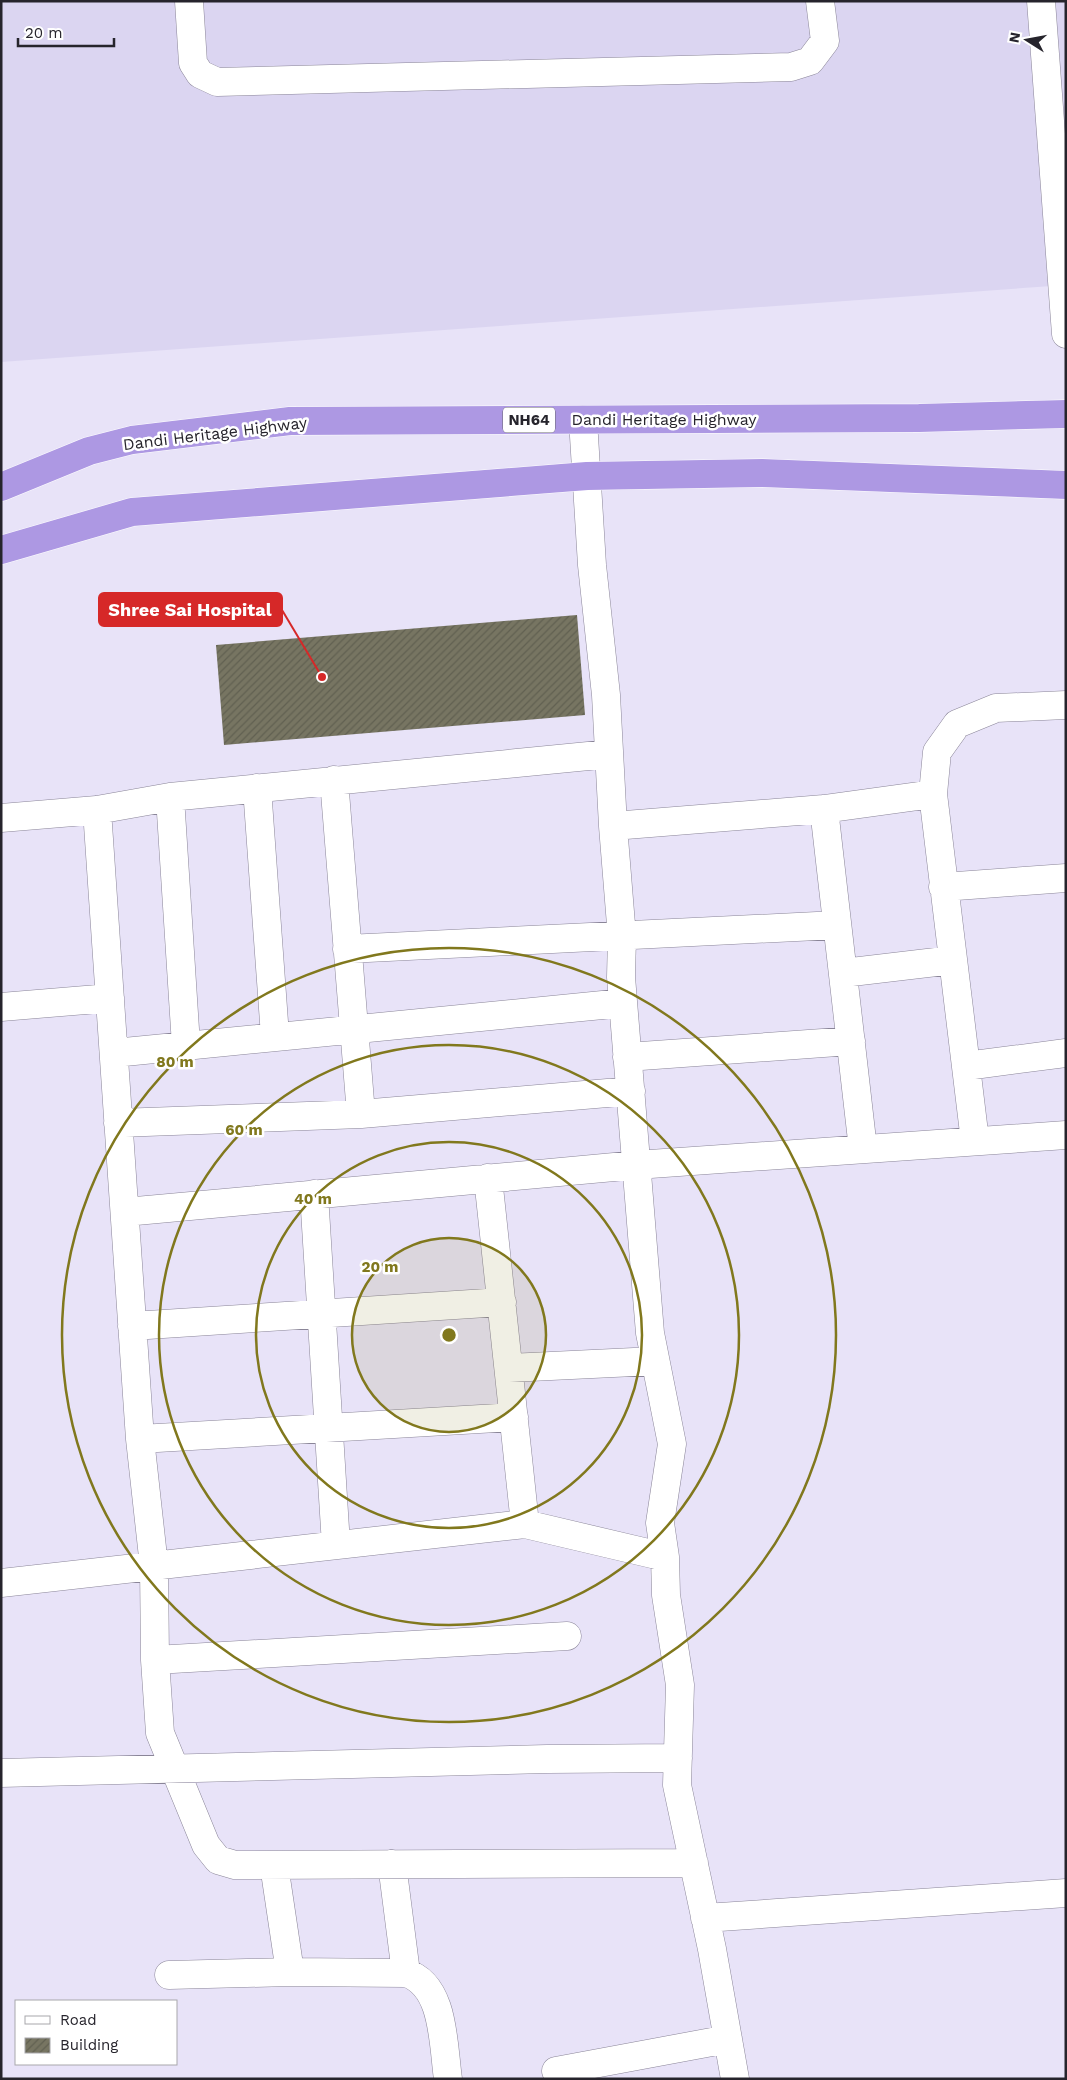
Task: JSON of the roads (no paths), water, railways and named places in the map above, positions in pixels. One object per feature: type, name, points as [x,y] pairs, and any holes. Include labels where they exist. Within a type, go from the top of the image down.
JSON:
[{"type":"highway","name":"Dandi Heritage Highway","points":[[1,487],[89,451],[132,440],[290,421],[919,418],[1066,414]]},
{"type":"highway","points":[[1,550],[132,512],[587,476],[762,473],[1066,485]]},
{"type":"street","points":[[189,1],[193,63],[200,74],[217,82],[791,67],[810,61],[825,41],[820,1]]},
{"type":"street","points":[[1041,1],[1066,334]]},
{"type":"street","points":[[583,420],[592,565],[606,695],[613,826],[622,937],[623,1003],[650,1333],[672,1444],[660,1523],[665,1557],[666,1595],[680,1685],[677,1785],[705,1918],[735,2079]]},
{"type":"street","points":[[975,1141],[933,794],[937,752],[957,724],[996,708],[1066,704]]},
{"type":"street","points":[[1,818],[97,810],[170,797],[609,754]]},
{"type":"street","points":[[334,780],[361,1114]]},
{"type":"street","points":[[257,788],[275,1036]]},
{"type":"street","points":[[613,826],[824,809],[933,794]]},
{"type":"street","points":[[170,797],[186,1045]]},
{"type":"street","points":[[824,809],[863,1149]]},
{"type":"street","points":[[97,810],[140,1438],[154,1566],[155,1660],[160,1733],[206,1845],[218,1860],[235,1865],[694,1863]]},
{"type":"street","points":[[944,887],[1066,878]]},
{"type":"street","points":[[348,949],[837,925]]},
{"type":"street","points":[[843,973],[952,960]]},
{"type":"street","points":[[1,1007],[110,998]]},
{"type":"street","points":[[114,1053],[623,1003]]},
{"type":"street","points":[[627,1057],[851,1041]]},
{"type":"street","points":[[966,1066],[1066,1053]]},
{"type":"street","points":[[118,1123],[361,1114],[630,1091]]},
{"type":"street","points":[[124,1212],[636,1165],[1066,1135]]},
{"type":"street","points":[[488,1178],[525,1524]]},
{"type":"street","points":[[314,1194],[327,1428],[336,1545]]},
{"type":"street","points":[[132,1326],[502,1302]]},
{"type":"street","points":[[509,1368],[656,1361]]},
{"type":"street","points":[[140,1438],[514,1417]]},
{"type":"street","points":[[1,1583],[525,1524],[665,1557]]},
{"type":"street","points":[[155,1660],[567,1636]]},
{"type":"street","points":[[1,1774],[547,1759],[678,1758]]},
{"type":"street","points":[[392,1864],[406,1973]]},
{"type":"street","points":[[274,1865],[290,1972]]},
{"type":"street","points":[[705,1918],[1066,1893]]},
{"type":"street","points":[[169,1975],[290,1972],[406,1973],[416,1976],[428,1987],[437,2004],[440,2078]]},
{"type":"street","points":[[556,2071],[728,2039]]},
{"type":"place","name":"Shree Sai Hospital","points":[[322,677]]}]
